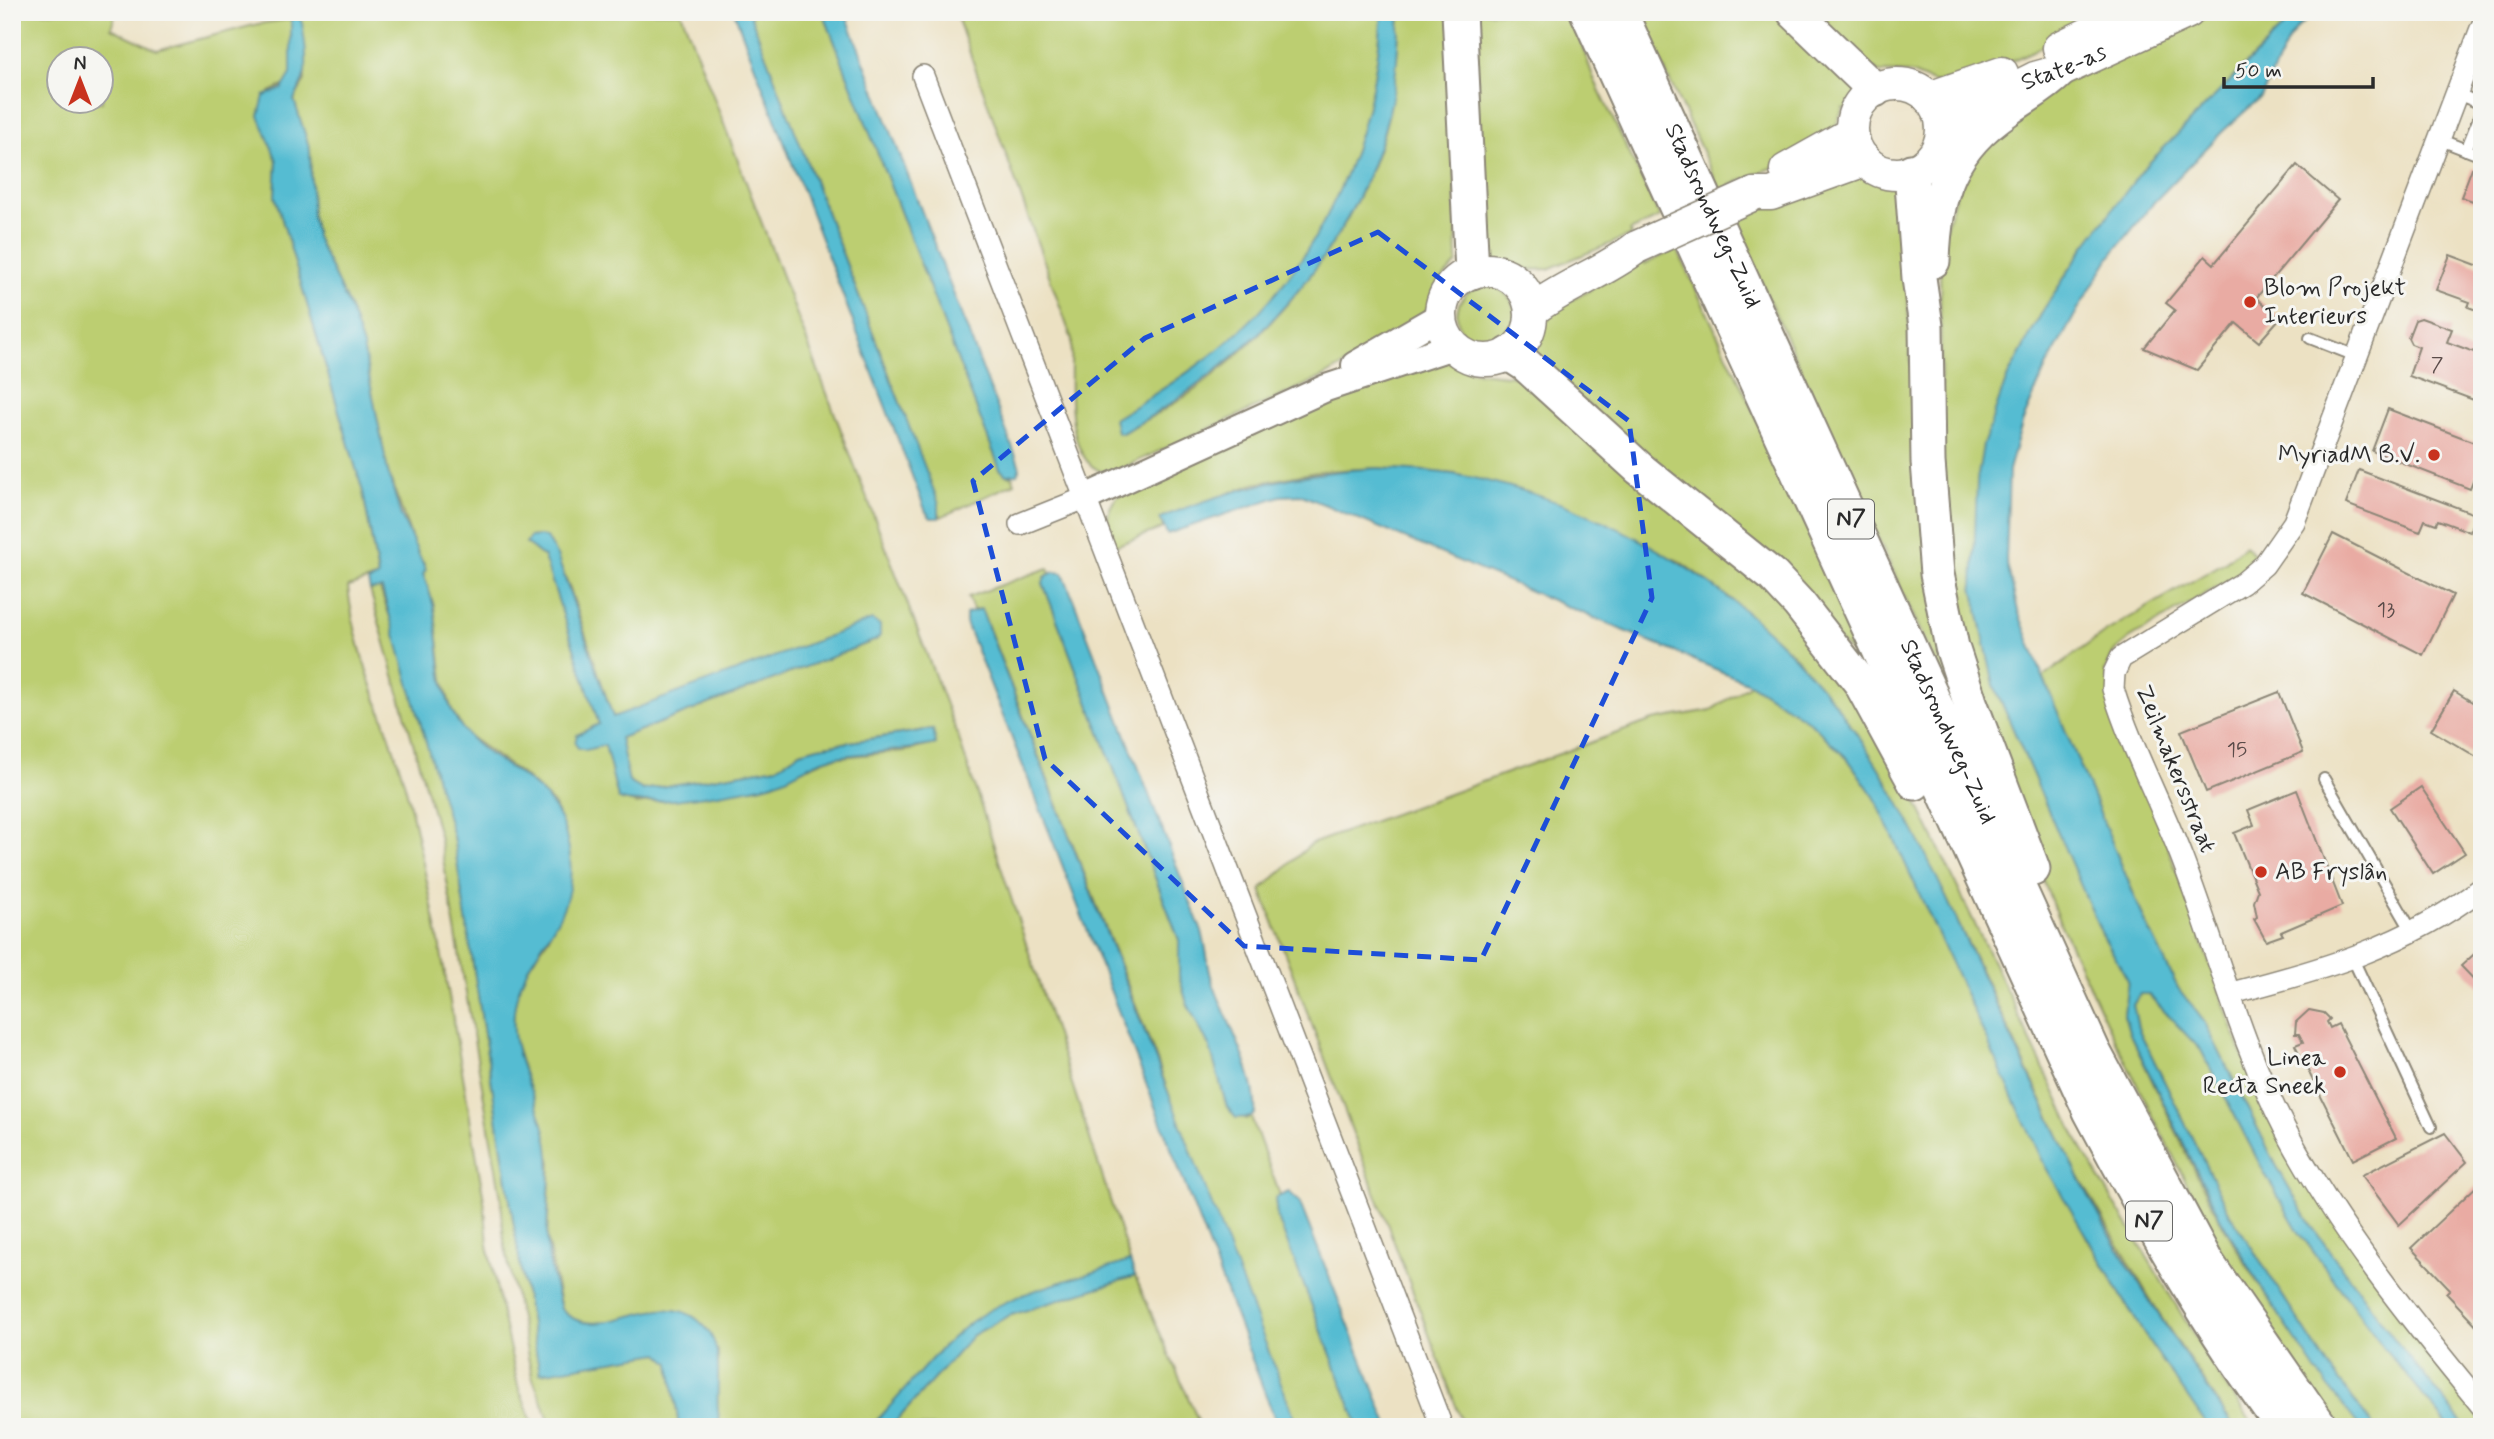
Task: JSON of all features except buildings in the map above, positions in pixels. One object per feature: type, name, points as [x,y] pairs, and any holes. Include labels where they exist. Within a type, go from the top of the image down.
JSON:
[{"type":"highway","points":[[1459,12],[1472,272]]},
{"type":"highway","name":"Stadsrondweg-Zuid","points":[[1587,12],[2037,1002],[2146,1216],[2201,1308],[2283,1427]]},
{"type":"highway","name":"Stadsrondweg-Zuid","points":[[1620,12],[2081,1025],[2132,1128],[2206,1261],[2320,1427]]},
{"type":"highway","points":[[1794,12],[1875,90]]},
{"type":"highway","name":"N7","points":[[1926,326],[1940,196],[1957,158],[1988,123],[2045,86],[2060,71]]},
{"type":"highway","name":"N7","points":[[1911,171],[1919,278],[1926,326],[1930,508],[1944,612],[1970,702],[2062,943],[2081,1025]]},
{"type":"highway","name":"N7","points":[[1509,354],[1526,365],[1640,469],[1773,576],[1830,642],[1860,682],[1887,730],[1987,928],[2037,1002]]},
{"type":"main road","name":"State-as","points":[[1936,111],[2001,73],[2133,12]]},
{"type":"main road","name":"State-as","points":[[1936,111],[2060,71],[2188,12]]},
{"type":"main road","points":[[1898,84],[1920,90],[1936,111],[1934,153],[1911,171],[1891,173],[1858,146],[1855,113],[1875,90],[1898,84]]},
{"type":"main road","points":[[1525,297],[1558,293],[1614,266],[1637,247],[1754,194],[1771,194],[1858,146]]},
{"type":"main road","points":[[1497,271],[1525,297],[1525,339],[1509,354],[1498,359],[1475,359],[1453,346],[1442,328],[1441,304],[1452,284],[1472,272],[1497,271]]},
{"type":"street","name":"Zeilmakersstraat","points":[[2482,26],[2298,512],[2280,545],[2243,583],[2121,657],[2114,673],[2113,689],[2183,860],[2232,993],[2251,1054],[2285,1128],[2316,1183],[2398,1302],[2482,1406]]},
{"type":"street","points":[[923,76],[1442,1427]]},
{"type":"street","points":[[1326,388],[1346,370],[1440,316]]},
{"type":"street","points":[[1020,524],[1085,498],[1326,388],[1453,346]]},
{"type":"street","points":[[2232,993],[2353,959],[2413,933],[2482,888]]},
{"type":"lane","points":[[2455,93],[2482,104]]},
{"type":"lane","points":[[2466,150],[2482,110]]},
{"type":"lane","points":[[2438,139],[2482,156]]},
{"type":"lane","points":[[2310,338],[2356,356]]},
{"type":"lane","points":[[2324,779],[2413,933]]},
{"type":"lane","points":[[2353,959],[2431,1127]]},
{"type":"highlighted area","points":[[1378,232],[1629,421],[1652,598],[1481,960],[1244,946],[1045,759],[973,481],[1145,338]]},
{"type":"green space","points":[[12,12],[116,12],[111,28],[157,50],[258,24],[291,19],[291,74],[287,84],[270,92],[266,133],[277,161],[275,196],[363,492],[378,577],[348,587],[352,614],[366,667],[401,771],[420,847],[484,1200],[488,1245],[518,1386],[534,1427],[12,1427]]},
{"type":"green space","points":[[302,12],[681,12],[958,736],[1130,1261],[990,1311],[870,1427],[721,1427],[717,1414],[718,1350],[599,1323],[578,1321],[561,1309],[547,1238],[551,1162],[513,1036],[514,1007],[521,977],[548,939],[569,882],[569,852],[564,829],[553,803],[529,780],[466,734],[452,711],[443,679],[434,606],[423,574],[424,563],[420,561],[388,472],[363,347],[350,309],[316,237],[312,214],[310,150],[294,100],[305,80],[299,17]],"holes":[[[539,536],[550,543],[570,588],[613,717],[876,640],[620,738],[629,782],[643,790],[777,767],[800,752],[818,747],[932,729],[936,744],[905,751],[829,758],[763,786],[637,804],[618,798],[605,745],[583,732],[599,724],[544,557],[526,543],[530,537]]]},
{"type":"green space","points":[[749,12],[823,12],[1000,469],[1006,475],[1012,476],[1015,483],[941,517],[904,413]]},
{"type":"green space","points":[[1382,12],[1368,107],[1354,153],[1336,197],[1314,239],[1288,279],[1257,315],[1221,348],[1182,377],[1114,419],[1122,433],[1188,395],[1239,354],[1268,325],[1321,261],[1343,226],[1378,151],[1393,88],[1400,12],[1451,12],[1457,263],[1437,285],[1424,315],[1355,359],[1323,377],[1111,473],[1095,468],[1084,456],[1076,439],[1072,419],[1072,340],[956,14]]},
{"type":"green space","points":[[1466,12],[1570,12],[1594,79],[1660,217],[1630,231],[1632,235],[1548,269],[1525,270],[1481,261]]},
{"type":"green space","points":[[1638,12],[1783,12],[1860,89],[1846,109],[1843,108],[1835,128],[1782,164],[1751,176],[1752,180],[1749,182],[1746,178],[1720,190]]},
{"type":"green space","points":[[1804,12],[2116,12],[1994,69],[1935,83],[1911,73],[1878,72]]},
{"type":"green space","points":[[2213,12],[2298,12],[2239,71],[2085,246],[2044,309],[2007,378],[1973,587],[1994,685],[2101,931],[2128,980],[2124,1015],[2129,1032],[2194,1169],[2233,1242],[2284,1323],[2360,1427],[2338,1427],[2228,1266],[2107,1024],[2059,921],[2020,820],[1942,556],[1940,246],[1967,159],[2062,84]]},
{"type":"green space","points":[[1863,176],[1874,181],[1875,178],[1902,182],[1913,403],[1995,794],[1734,223],[1761,210],[1760,206]]},
{"type":"green space","points":[[1677,249],[1784,476],[1871,671],[1529,349],[1552,312],[1643,259],[1645,264]]},
{"type":"green space","points":[[1486,286],[1497,288],[1510,299],[1515,315],[1513,326],[1502,339],[1486,344],[1475,342],[1462,331],[1457,315],[1459,304],[1470,291]]},
{"type":"green space","points":[[1448,361],[1470,371],[1515,376],[1773,589],[1890,746],[2082,1149],[2220,1378],[2255,1427],[2234,1427],[2159,1314],[2075,1170],[1944,893],[1888,783],[1850,724],[1795,656],[1731,599],[1679,561],[1456,474],[1378,468],[1322,471],[1254,484],[1161,518],[1163,528],[1115,546],[1108,514],[1118,496],[1350,391]]},
{"type":"green space","points":[[2245,545],[2258,558],[2237,575],[2129,639],[2114,652],[2105,671],[2243,1057],[2432,1359],[2482,1420],[2482,1427],[2466,1427],[2395,1340],[2310,1224],[2276,1165],[2205,1023],[2178,988],[2144,919],[2043,677],[2105,632],[2225,562]]},
{"type":"green space","points":[[1048,568],[1050,573],[1043,583],[1179,940],[1179,976],[1187,1003],[1210,1048],[1227,1107],[1246,1119],[1251,1117],[1280,1195],[1275,1198],[1277,1216],[1359,1427],[1298,1427],[1195,1169],[1157,1060],[984,616],[981,609],[973,610],[968,597]]},
{"type":"green space","points":[[379,587],[398,639],[453,836],[520,1264],[540,1372],[659,1353],[670,1363],[679,1427],[552,1427],[532,1376],[504,1242],[501,1198],[439,835],[370,590]]},
{"type":"green space","points":[[1751,684],[1809,721],[1848,759],[1875,798],[2087,1238],[2144,1334],[2208,1427],[1464,1427],[1261,890],[1311,844],[1653,720],[1711,710]]},
{"type":"green space","points":[[2140,994],[2148,994],[2201,1050],[2264,1172],[2299,1232],[2384,1348],[2449,1427],[2374,1427],[2327,1365],[2227,1209],[2138,1028],[2133,1005]]},
{"type":"green space","points":[[1135,1276],[1201,1427],[891,1427],[973,1335],[1008,1316]]},
{"type":"water","points":[[734,12],[749,12],[939,504],[939,518],[931,518],[926,512]]},
{"type":"water","points":[[823,12],[845,12],[1017,459],[1020,468],[1017,474],[1006,475],[1000,469]]},
{"type":"water","points":[[1382,12],[1400,12],[1392,100],[1372,165],[1350,213],[1322,259],[1290,301],[1253,339],[1212,374],[1168,405],[1122,433],[1117,432],[1114,419],[1195,367],[1256,315],[1287,278],[1314,239],[1336,197],[1354,153],[1368,107]]},
{"type":"water","points":[[2298,12],[2317,12],[2299,26],[2287,43],[2261,97],[2222,132],[2154,202],[2110,257],[2046,367],[2022,423],[2009,470],[2006,560],[2018,611],[2043,677],[2144,919],[2178,988],[2205,1023],[2276,1165],[2310,1224],[2395,1340],[2466,1427],[2449,1427],[2384,1348],[2299,1232],[2264,1172],[2201,1050],[2148,994],[2140,994],[2133,1005],[2138,1028],[2227,1209],[2327,1365],[2374,1427],[2360,1427],[2317,1372],[2264,1292],[2218,1214],[2129,1032],[2124,1015],[2128,980],[2101,932],[1994,685],[1973,587],[1977,481],[1983,445],[2007,378],[2044,309],[2085,246],[2144,168]]},
{"type":"water","points":[[299,17],[302,23],[306,63],[294,100],[310,150],[312,214],[316,237],[350,309],[363,347],[388,472],[401,516],[426,570],[423,574],[433,605],[448,701],[466,733],[534,786],[549,802],[561,822],[569,849],[571,875],[567,897],[560,915],[521,984],[514,1022],[518,1054],[548,1144],[550,1170],[547,1246],[561,1309],[576,1320],[592,1323],[664,1310],[682,1311],[698,1320],[708,1331],[717,1356],[718,1413],[721,1427],[679,1427],[670,1363],[659,1353],[540,1373],[520,1264],[453,836],[382,589],[370,590],[368,582],[378,577],[363,492],[275,196],[277,161],[259,116],[264,96],[282,89],[291,74],[291,19]]},
{"type":"water","points":[[1378,468],[1449,473],[1517,489],[1573,508],[1628,533],[1729,598],[1774,637],[1816,680],[1870,754],[1904,812],[2048,1115],[2109,1233],[2169,1331],[2234,1427],[2208,1427],[2144,1334],[2045,1166],[1875,798],[1848,759],[1809,721],[1751,684],[1302,495],[1280,496],[1167,534],[1160,518],[1213,498],[1267,483],[1321,473]]},
{"type":"water","points":[[530,537],[546,538],[557,556],[613,717],[872,620],[880,625],[880,636],[876,640],[620,738],[629,782],[643,790],[777,767],[800,752],[818,747],[933,729],[936,744],[830,758],[776,782],[720,794],[645,802],[618,798],[605,745],[586,750],[578,748],[575,743],[577,735],[599,724],[544,557],[526,543]]},
{"type":"water","points":[[1054,572],[1063,573],[1202,932],[1212,980],[1251,1080],[1255,1113],[1251,1117],[1236,1118],[1227,1107],[1210,1048],[1187,1003],[1179,976],[1179,940],[1043,583],[1045,577]]},
{"type":"water","points":[[981,609],[1298,1427],[1278,1427],[1058,854],[966,623],[966,614]]},
{"type":"water","points":[[1289,1192],[1299,1201],[1389,1427],[1359,1427],[1277,1216],[1275,1198]]},
{"type":"water","points":[[1130,1261],[1135,1276],[1008,1316],[973,1335],[891,1427],[870,1427],[940,1350],[983,1314],[1045,1287]]},
{"type":"place","name":"Blom Projekt Interieurs","points":[[2250,302]]},
{"type":"place","name":"MyriadM B.V.","points":[[2434,455]]},
{"type":"place","name":"AB Fryslân","points":[[2261,872]]},
{"type":"place","name":"Linea Recta Sneek","points":[[2340,1072]]}]
